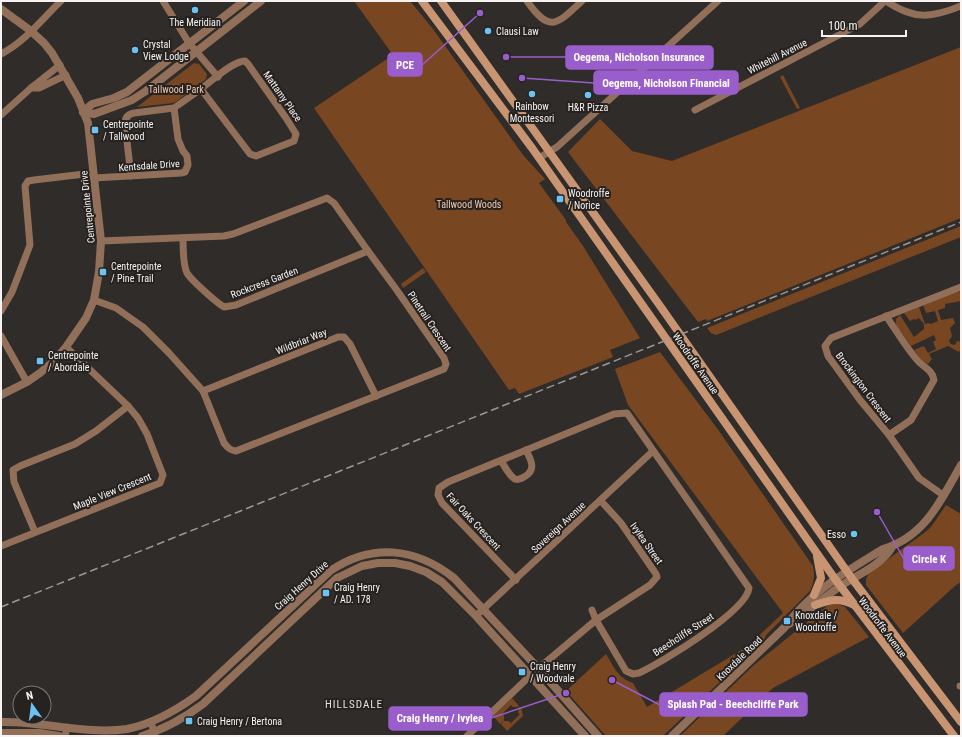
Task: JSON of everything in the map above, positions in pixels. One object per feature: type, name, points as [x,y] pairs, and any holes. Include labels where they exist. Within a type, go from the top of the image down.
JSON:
[{"type":"main road","name":"Woodroffe Avenue","points":[[422,1],[496,98],[539,158],[840,586],[954,736]]},
{"type":"main road","name":"Woodroffe Avenue","points":[[441,1],[658,303],[847,572],[961,722]]},
{"type":"main road","points":[[646,310],[658,303]]},
{"type":"main road","points":[[688,370],[699,362]]},
{"type":"main road","points":[[814,595],[821,578],[817,554]]},
{"type":"main road","points":[[815,605],[836,599],[855,605]]},
{"type":"street","points":[[1,54],[15,46],[61,1]]},
{"type":"street","points":[[163,1],[189,43],[218,76]]},
{"type":"street","points":[[83,112],[92,104],[114,98],[127,92],[244,1]]},
{"type":"street","points":[[83,112],[94,114],[132,100],[146,91],[261,1]]},
{"type":"street","points":[[528,1],[546,22],[559,20],[568,15],[582,1]]},
{"type":"street","points":[[539,158],[557,147],[718,1]]},
{"type":"street","points":[[886,1],[908,13],[921,15],[934,15],[961,6]]},
{"type":"street","name":"Whitehill Avenue","points":[[695,110],[860,24],[886,1]]},
{"type":"street","name":"Centrepointe Drive","points":[[1,9],[31,31],[52,53],[78,98],[88,123],[101,241],[99,272],[94,300],[86,318],[66,347],[54,361],[27,382],[1,395]]},
{"type":"street","name":"Mattamy Place","points":[[131,176],[125,119],[128,115],[134,112],[174,108],[237,63],[245,61],[295,131],[296,134],[294,141],[253,156],[201,89]]},
{"type":"street","points":[[1,115],[31,88],[60,65]]},
{"type":"street","points":[[31,88],[39,88],[66,75]]},
{"type":"street","name":"Kentsdale Drive","points":[[1,311],[12,292],[30,245],[25,186],[28,181],[94,175],[131,176],[181,174],[185,172],[188,165],[188,156],[183,151],[178,139],[174,108]]},
{"type":"street","name":"Pinetrail Crescent","points":[[94,300],[116,308],[144,328],[170,353],[203,391],[224,443],[228,448],[236,451],[444,369],[446,364],[444,358],[396,289],[334,203],[327,198],[233,234],[224,236],[101,241]]},
{"type":"street","name":"Rockcress Garden","points":[[184,238],[187,273],[216,302],[224,307],[236,304],[368,251]]},
{"type":"street","name":"Brockington Crescent","points":[[943,495],[918,478],[889,435],[860,400],[828,356],[825,346],[831,338],[961,287]]},
{"type":"street","points":[[886,316],[917,360],[931,373],[934,380],[911,420],[889,435]]},
{"type":"street","points":[[1,336],[27,382]]},
{"type":"street","name":"Wildbriar Way","points":[[203,391],[338,337],[344,336],[350,344],[376,396]]},
{"type":"street","name":"Maple View Crescent","points":[[1,546],[160,483],[163,475],[147,434],[138,418],[128,406],[66,347]]},
{"type":"street","points":[[35,532],[14,482],[13,470],[75,444],[96,431],[128,406]]},
{"type":"street","name":"Fair Oaks Crescent","points":[[516,580],[442,503],[438,495],[439,488],[448,482],[614,414],[627,413],[653,451]]},
{"type":"street","points":[[501,461],[511,476],[518,480],[526,476],[532,470],[533,466],[531,459],[526,450]]},
{"type":"street","name":"Sovereign Avenue","points":[[476,616],[653,451]]},
{"type":"street","name":"Beechcliffe Street","points":[[596,620],[626,671],[633,674],[639,674],[714,627],[746,598],[749,592],[748,584],[653,451]]},
{"type":"street","points":[[892,547],[914,533],[924,524],[933,513],[961,465]]},
{"type":"street","name":"Ivylea Street","points":[[467,736],[538,668],[596,620],[650,585],[657,577],[621,522],[601,500]]},
{"type":"street","name":"Knoxdale Road","points":[[785,627],[794,614],[814,595],[835,579],[883,550],[892,547]]},
{"type":"street","name":"Knoxdale Road","points":[[672,736],[785,627],[840,586],[853,580],[888,554],[892,547]]},
{"type":"street","name":"Craig Henry Drive","points":[[47,725],[97,730],[128,729],[151,722],[174,712],[196,696],[330,571],[344,562],[369,553],[383,552],[412,555],[427,560],[454,578],[538,668],[598,736]]},
{"type":"street","name":"Craig Henry Drive","points":[[142,736],[155,734],[181,720],[203,704],[337,578],[362,566],[378,563],[394,563],[410,566],[426,572],[442,582],[476,616],[585,736]]},
{"type":"street","points":[[592,610],[596,620]]},
{"type":"street","name":"Craig Henry Drive","points":[[1,722],[12,722]]},
{"type":"street","points":[[151,722],[155,734]]},
{"type":"street","points":[[65,736],[67,727]]},
{"type":"street","points":[[1,733],[40,733],[59,736]]},
{"type":"green space","name":"Tallwood Woods","points":[[354,1],[410,1],[433,29],[523,155],[545,179],[539,183],[583,246],[640,338],[610,350],[613,357],[519,394],[515,388],[509,390],[314,108],[393,55]]},
{"type":"green space","points":[[961,47],[961,218],[707,321],[706,319],[698,322],[568,152],[600,119],[632,151],[672,161]]},
{"type":"green space","name":"Tallwood Park","points":[[194,63],[199,64],[207,74],[206,79],[173,103],[137,107]]},
{"type":"green space","points":[[783,75],[800,108],[797,109],[780,77]]},
{"type":"green space","points":[[961,226],[961,237],[716,335],[711,333],[707,328]]},
{"type":"green space","points":[[423,268],[426,272],[403,288],[401,284]]},
{"type":"green space","points":[[957,292],[961,292],[961,301],[945,304],[945,308],[938,310],[941,320],[953,318],[955,323],[950,328],[952,336],[949,341],[951,344],[955,345],[957,341],[960,342],[961,345],[959,352],[948,346],[929,354],[932,359],[928,364],[920,358],[914,350],[924,346],[928,353],[936,349],[933,342],[936,340],[934,335],[911,346],[896,325],[896,319],[900,315],[914,337],[924,329],[924,324],[919,318],[910,321],[904,313],[919,307],[925,324],[931,324],[938,321],[935,311],[926,313],[923,305]]},
{"type":"green space","points":[[660,352],[719,431],[813,566],[814,579],[810,591],[767,634],[762,642],[663,736],[606,736],[566,691],[606,654],[620,675],[633,683],[647,707],[748,646],[783,613],[628,405],[615,369]]},
{"type":"green space","points":[[946,505],[961,514],[961,582],[903,633],[866,585],[866,579],[869,573],[931,527]]},
{"type":"green space","points":[[836,603],[845,607],[869,637],[773,688],[723,736],[680,736],[754,665],[827,606]]},
{"type":"green space","points":[[512,698],[519,706],[513,707],[511,705],[502,714],[504,716],[504,721],[500,724],[495,718],[491,718]]},
{"type":"green space","points":[[519,707],[521,707],[523,716],[507,731],[501,724],[504,721],[511,723],[520,714],[518,713]]},
{"type":"railway","points":[[1,607],[961,222]]},
{"type":"place","name":"The Meridian","points":[[195,10]]},
{"type":"place","name":"PCE","points":[[480,13]]},
{"type":"place","name":"Clausi Law","points":[[488,31]]},
{"type":"place","name":"Crystal View Lodge","points":[[135,50]]},
{"type":"place","name":"Oegema, Nicholson Insurance","points":[[506,57]]},
{"type":"place","name":"Oegema, Nicholson Financial","points":[[522,78]]},
{"type":"place","name":"Rainbow Montessori","points":[[532,94]]},
{"type":"place","name":"H&R Pizza","points":[[588,95]]},
{"type":"place","name":"Centrepointe / Tallwood","points":[[95,130]]},
{"type":"place","name":"Woodroffe / Norice","points":[[560,199]]},
{"type":"place","name":"Centrepointe / Pine Trail","points":[[103,272]]},
{"type":"place","name":"Centrepointe / Abordale","points":[[40,361]]},
{"type":"place","name":"Circle K","points":[[877,512]]},
{"type":"place","name":"Esso","points":[[854,534]]},
{"type":"place","name":"Craig Henry / AD. 178","points":[[326,593]]},
{"type":"place","name":"Knoxdale / Woodroffe","points":[[787,621]]},
{"type":"place","name":"Craig Henry / Woodvale","points":[[522,672]]},
{"type":"place","name":"Splash Pad - Beechcliffe Park","points":[[612,680]]},
{"type":"place","name":"Craig Henry / Ivylea","points":[[566,693]]},
{"type":"place","name":"Craig Henry / Bertona","points":[[189,721]]},
{"type":"district","name":"HILLSDALE","points":[[354,704]]}]
